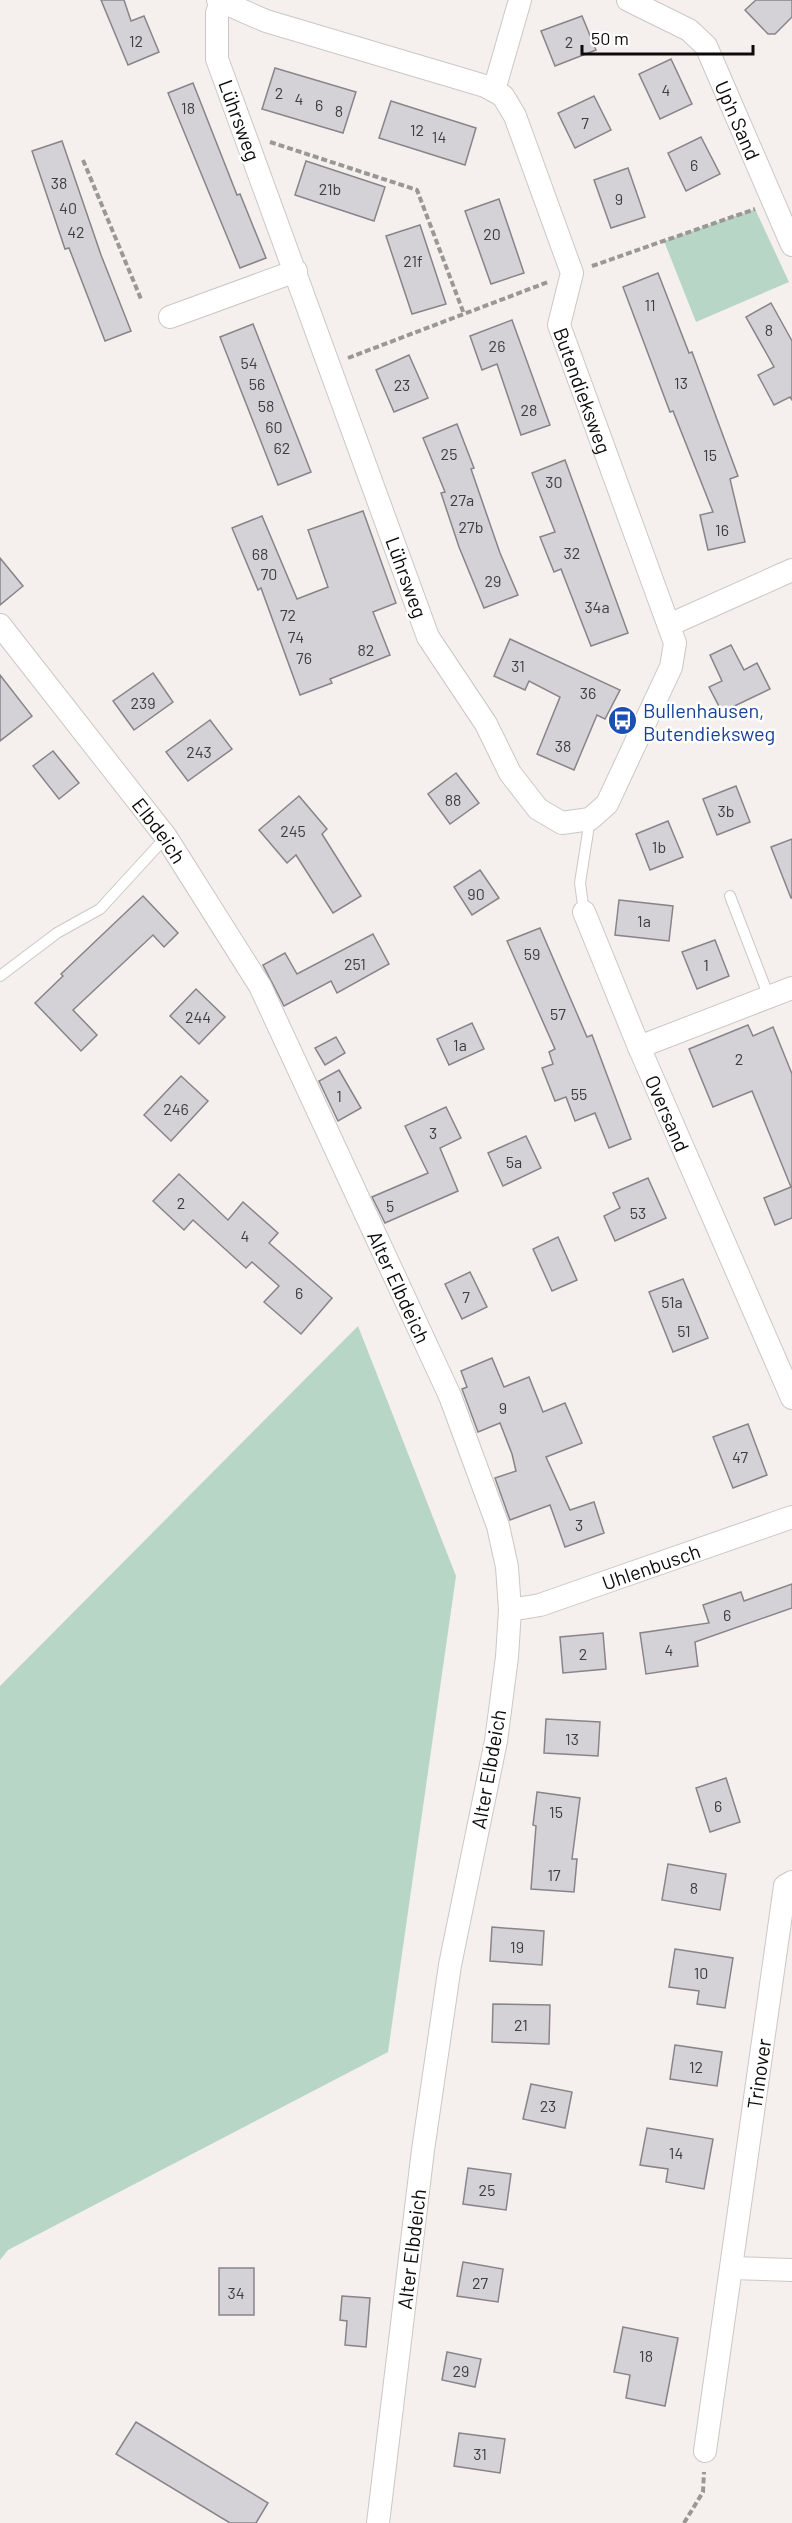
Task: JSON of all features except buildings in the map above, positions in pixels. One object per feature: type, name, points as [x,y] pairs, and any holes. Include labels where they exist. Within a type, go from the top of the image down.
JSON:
[{"type":"street","points":[[494,90],[520,0]]},
{"type":"street","name":"Up'n Sand","points":[[628,0],[689,30],[706,46],[792,245]]},
{"type":"street","points":[[219,1],[266,21],[463,78],[503,96],[515,116],[572,273]]},
{"type":"street","name":"Lührsweg","points":[[219,1],[218,59],[428,637],[486,724],[510,772],[538,809],[562,823],[590,819]]},
{"type":"street","points":[[170,317],[296,271]]},
{"type":"street","name":"Butendieksweg","points":[[572,273],[560,325],[675,643],[671,667],[620,780],[608,804],[590,819]]},
{"type":"street","points":[[669,625],[792,570]]},
{"type":"street","name":"Elbdeich","points":[[0,625],[166,837],[260,986],[291,1053]]},
{"type":"street","name":"Oversand","points":[[584,912],[639,1047],[792,1398]]},
{"type":"street","points":[[639,1047],[792,988]]},
{"type":"street","name":"Alter Elbdeich","points":[[291,1053],[450,1396],[472,1451],[498,1526],[507,1567],[510,1610],[507,1657],[496,1741],[450,1965],[424,2138],[378,2523]]},
{"type":"street","name":"Uhlenbusch","points":[[510,1610],[540,1605],[792,1517]]},
{"type":"street","name":"Trinover","points":[[705,2451],[785,1886],[792,1882]]},
{"type":"street","points":[[732,2268],[792,2270]]},
{"type":"lane","name":"Oversand","points":[[584,912],[580,883],[590,819]]},
{"type":"lane","points":[[0,976],[57,933],[99,909],[166,837]]},
{"type":"lane","points":[[730,896],[769,997]]},
{"type":"path","points":[[245,134],[417,190],[464,314]]},
{"type":"path","points":[[83,160],[141,299]]},
{"type":"path","points":[[330,365],[572,273],[774,203]]},
{"type":"path","points":[[684,2523],[702,2492],[705,2451]]},
{"type":"green space","points":[[755,209],[789,282],[696,322],[664,241]]},
{"type":"green space","points":[[358,1326],[456,1576],[388,2052],[8,2250],[0,2260],[0,1686]]},
{"type":"place","name":"Bullenhausen, Butendieksweg","points":[[622,721]]}]
